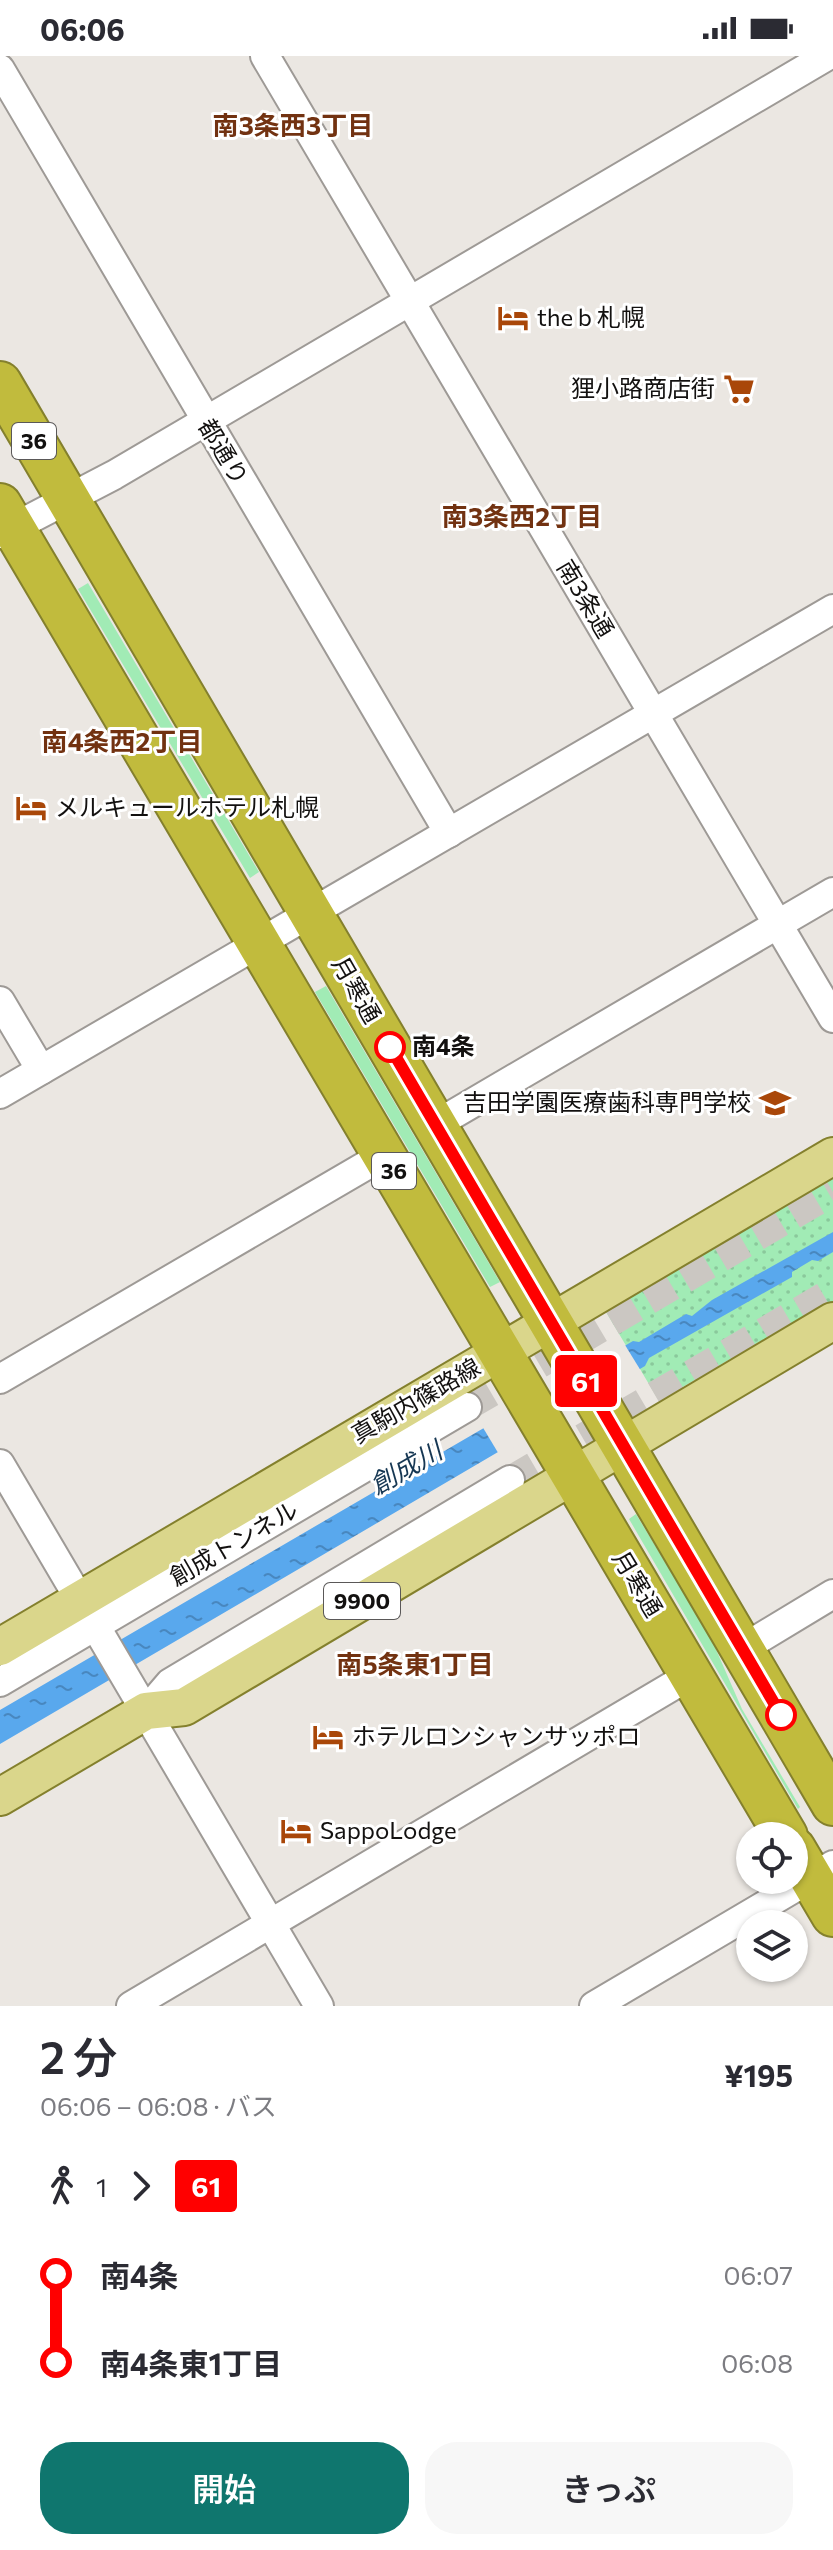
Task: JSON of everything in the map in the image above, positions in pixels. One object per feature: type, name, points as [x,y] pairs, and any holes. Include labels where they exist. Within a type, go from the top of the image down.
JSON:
[{"type":"highway","name":"月寒通","points":[[0,383],[833,1804]]},
{"type":"highway","name":"月寒通","points":[[4,523],[259,944],[778,1822]]},
{"type":"highway","points":[[813,1864],[833,1915]]},
{"type":"main road","name":"真駒内篠路線","points":[[0,1647],[88,1612],[500,1352],[833,1156]]},
{"type":"main road","name":"9900","points":[[0,1797],[146,1711],[184,1707],[833,1321]]},
{"type":"street","name":"南3条通","points":[[265,56],[833,1018]]},
{"type":"street","points":[[4,523],[68,499],[825,63]]},
{"type":"street","name":"都通り","points":[[0,69],[449,833]]},
{"type":"street","points":[[0,1094],[833,609]]},
{"type":"street","points":[[435,1125],[833,892]]},
{"type":"street","points":[[0,1001],[41,1070]]},
{"type":"street","points":[[0,1379],[384,1155]]},
{"type":"street","name":"創成トンネル","points":[[0,1682],[88,1612],[467,1407]]},
{"type":"street","points":[[0,1464],[319,2006]]},
{"type":"street","points":[[146,1711],[170,1683],[510,1480]]},
{"type":"street","points":[[742,1649],[833,1594]]},
{"type":"street","points":[[131,2006],[691,1675]]},
{"type":"street","points":[[594,2006],[813,1864]]},
{"type":"green space","points":[[88,583],[259,872],[250,878],[78,589]]},
{"type":"green space","points":[[326,986],[500,1282],[490,1287],[315,992]]},
{"type":"green space","points":[[833,1178],[833,1304],[757,1343],[659,1401],[606,1312]]},
{"type":"green space","points":[[636,1514],[711,1638],[742,1709],[800,1807],[798,1809],[629,1519]]},
{"type":"water","points":[[833,1232],[833,1252],[818,1261],[812,1260],[792,1272],[792,1277],[649,1358],[645,1366],[0,1744],[0,1710],[633,1341],[639,1342],[686,1314],[692,1316],[712,1300]]},
{"type":"pier","points":[[625,1345],[641,1371],[500,1456],[482,1426]]},
{"type":"tunnel","points":[[467,1407],[833,1192]]},
{"type":"tunnel","points":[[510,1480],[833,1291]]},
{"type":"bus line","name":"61","points":[[390,1047],[781,1715]]},
{"type":"place","name":"the b 札幌","points":[[513,318]]},
{"type":"place","name":"狸小路商店街","points":[[739,389]]},
{"type":"place","name":"メルキュールホテル札幌","points":[[31,808]]},
{"type":"place","name":"南4条","points":[[390,1047]]},
{"type":"place","name":"吉田学園医療歯科専門学校","points":[[775,1103]]},
{"type":"place","name":"ホテルロンシャンサッポロ","points":[[328,1737]]},
{"type":"place","name":"SappoLodge","points":[[296,1831]]},
{"type":"district","name":"南3条西3丁目","points":[[293,126]]},
{"type":"district","name":"南3条西2丁目","points":[[522,517]]},
{"type":"district","name":"南4条西2丁目","points":[[122,742]]},
{"type":"district","name":"南5条東1丁目","points":[[415,1665]]},
{"type":"water label","name":"創成川","points":[[406,1468]]}]
